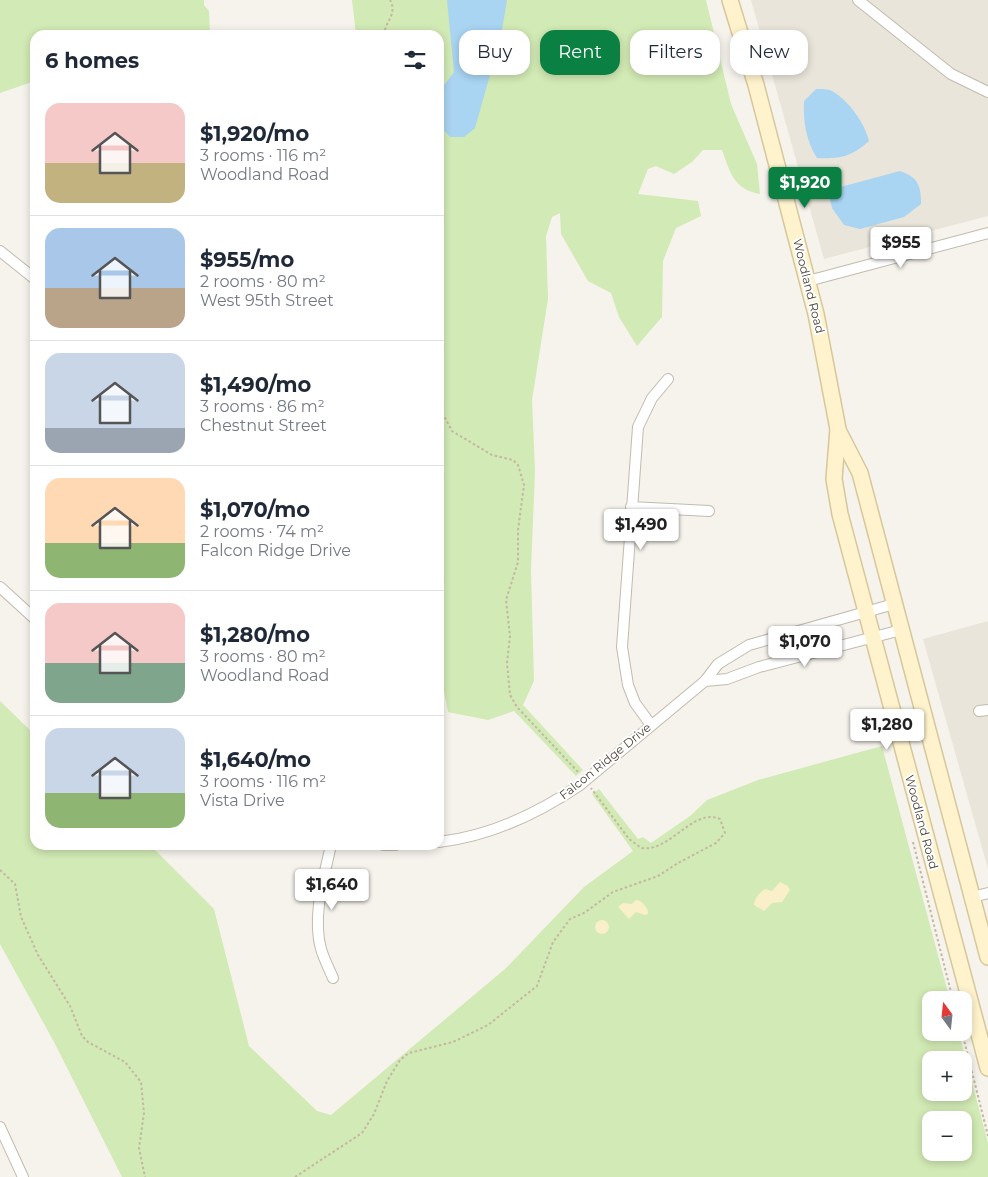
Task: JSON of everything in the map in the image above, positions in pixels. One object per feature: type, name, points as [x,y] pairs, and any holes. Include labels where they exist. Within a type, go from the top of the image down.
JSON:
[{"type":"main road","name":"Woodland Road","points":[[730,0],[756,85],[822,341],[838,429],[834,478],[840,514],[988,1068]]},
{"type":"main road","name":"Woodland Road","points":[[838,429],[860,473],[988,957]]},
{"type":"street","points":[[858,0],[951,74],[988,92]]},
{"type":"street","points":[[808,281],[988,232]]},
{"type":"street","points":[[0,252],[30,270]]},
{"type":"street","points":[[651,725],[635,702],[624,666],[622,647],[638,427],[652,398],[668,379]]},
{"type":"street","points":[[631,507],[709,512]]},
{"type":"street","points":[[0,587],[30,614]]},
{"type":"street","name":"Falcon Ridge Drive","points":[[444,841],[475,835],[534,813],[580,785],[705,681],[718,664],[749,645],[894,604]]},
{"type":"street","points":[[705,681],[727,679],[759,667],[901,630]]},
{"type":"street","points":[[330,850],[323,885],[319,932],[321,949],[333,978]]},
{"type":"street","points":[[972,897],[988,893]]},
{"type":"street","points":[[0,1128],[23,1177]]},
{"type":"path","points":[[385,30],[393,13],[393,6],[390,0]]},
{"type":"path","points":[[0,870],[14,884],[22,917],[38,955],[70,1006],[82,1036],[88,1042],[125,1062],[141,1082],[144,1113],[139,1148],[145,1177]]},
{"type":"path","points":[[964,1041],[988,1136]]},
{"type":"shaded area","points":[[751,0],[988,0],[988,216],[824,259],[772,75],[808,75],[808,30],[759,30]]},
{"type":"shaded area","points":[[988,621],[988,869],[923,639]]},
{"type":"green space","points":[[0,0],[204,0],[204,5],[209,11],[210,30],[30,30],[30,83],[0,93]]},
{"type":"green space","points":[[352,0],[706,0],[713,30],[630,30],[630,75],[720,75],[720,58],[731,104],[757,164],[760,194],[744,189],[734,179],[722,150],[703,150],[692,162],[674,174],[656,166],[648,169],[638,194],[698,201],[701,216],[676,228],[663,261],[662,317],[637,346],[619,317],[611,293],[588,281],[561,234],[560,213],[552,217],[546,236],[548,299],[532,400],[535,471],[531,570],[534,681],[523,705],[583,770],[576,776],[514,711],[488,720],[448,712],[444,692],[444,30],[355,30]]},
{"type":"green space","points":[[0,701],[30,730],[30,850],[155,850],[214,909],[249,1046],[317,1111],[331,1115],[505,969],[584,887],[633,851],[592,794],[599,789],[638,839],[643,837],[651,843],[690,816],[707,800],[758,780],[882,746],[948,991],[922,991],[922,1041],[961,1041],[964,1051],[922,1051],[922,1101],[972,1101],[972,1082],[988,1143],[988,1177],[122,1177],[54,1042],[0,944]]},
{"type":"sand","points":[[780,882],[788,886],[790,890],[782,902],[772,903],[764,911],[754,905],[756,898],[761,892],[765,889],[772,891]]},
{"type":"sand","points":[[636,900],[644,905],[648,914],[636,912],[629,919],[618,907],[623,903],[632,904]]},
{"type":"sand","points":[[599,920],[605,920],[609,927],[605,934],[599,934],[595,930],[595,924]]},
{"type":"water","points":[[447,0],[507,0],[502,30],[459,30],[459,75],[490,75],[475,128],[464,137],[450,137],[444,130],[444,85],[454,72]]},
{"type":"water","points":[[816,89],[830,90],[838,95],[860,119],[869,141],[857,151],[845,156],[817,158],[808,138],[804,108],[804,101]]},
{"type":"water","points":[[900,171],[915,179],[919,187],[921,204],[904,217],[860,229],[844,225],[832,208],[829,195],[833,189]]}]
